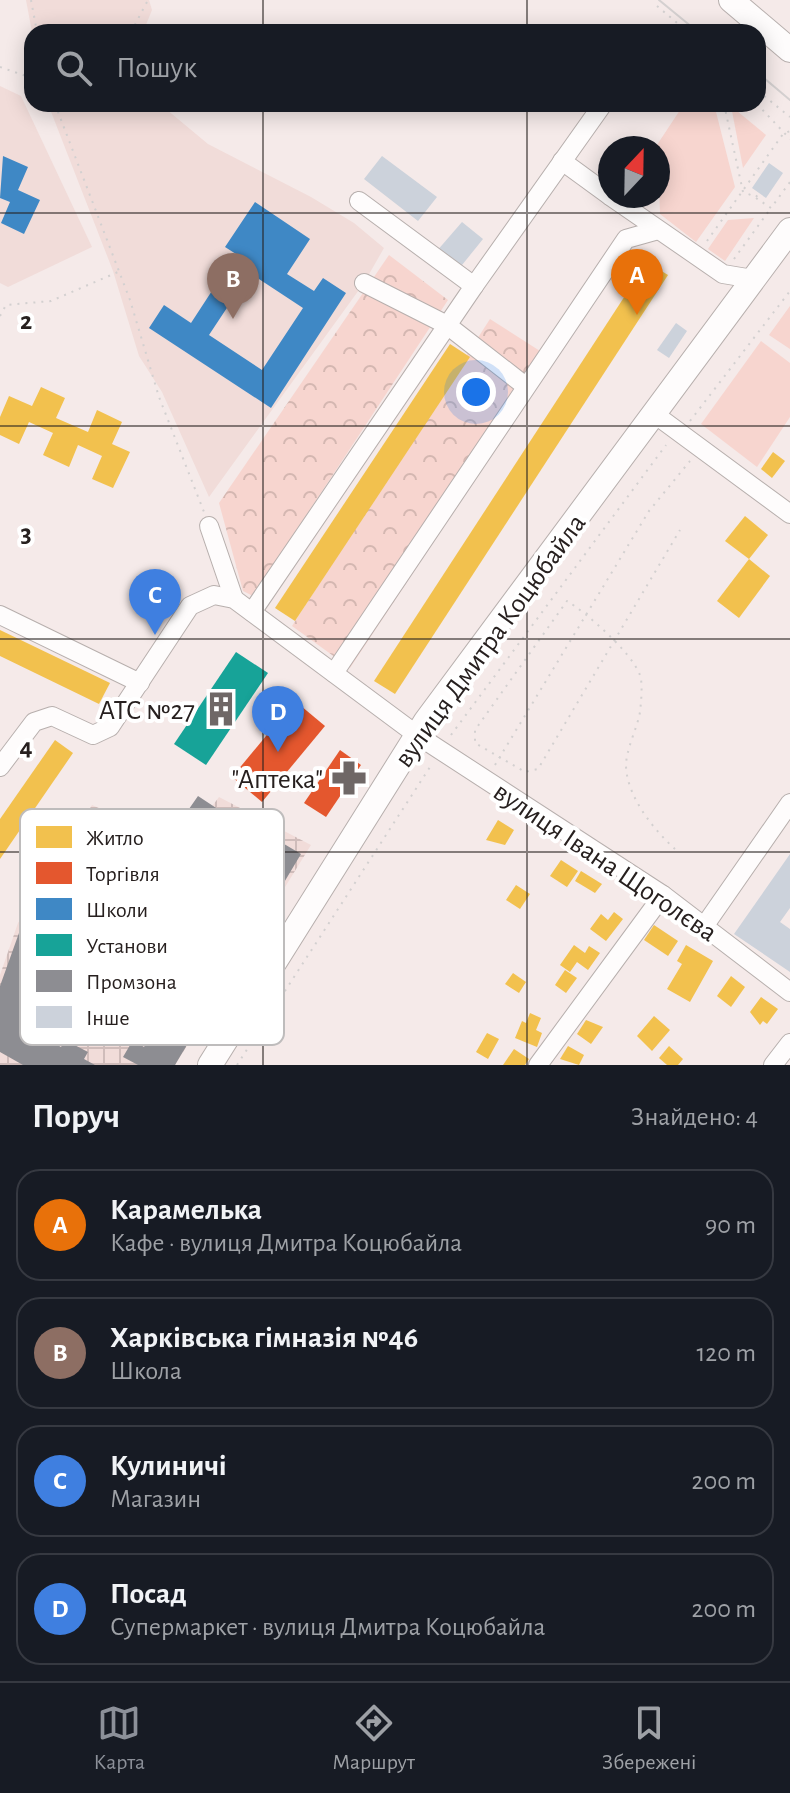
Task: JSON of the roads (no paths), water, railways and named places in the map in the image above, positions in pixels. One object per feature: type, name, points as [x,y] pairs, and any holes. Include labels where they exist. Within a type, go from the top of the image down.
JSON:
[{"type":"main road","points":[[731,0],[759,24]]},
{"type":"main road","points":[[766,30],[790,50]]},
{"type":"main road","name":"вулиця Дмитра Коцюбайла","points":[[284,947],[417,735],[790,230]]},
{"type":"main road","name":"вулиця Дмитра Коцюбайла","points":[[210,1065],[223,1045]]},
{"type":"street","points":[[252,612],[447,325],[597,112]]},
{"type":"street","points":[[562,161],[598,187]]},
{"type":"street","points":[[359,201],[474,286]]},
{"type":"street","points":[[627,208],[723,274],[753,279]]},
{"type":"street","points":[[334,673],[524,385],[626,239],[658,230]]},
{"type":"street","points":[[723,274],[737,300]]},
{"type":"street","points":[[364,283],[447,325],[524,385]]},
{"type":"street","points":[[653,413],[790,514]]},
{"type":"street","points":[[209,526],[234,599]]},
{"type":"street","points":[[0,767],[34,722],[52,716],[93,735],[110,727],[190,606],[214,595],[234,599]]},
{"type":"street","name":"вулиця Івана Щоголєва","points":[[234,599],[417,735],[663,895],[790,992]]},
{"type":"street","points":[[0,615],[140,683]]},
{"type":"street","points":[[705,925],[790,803]]},
{"type":"street","points":[[538,1065],[663,895]]},
{"type":"street","points":[[773,1065],[790,1043]]},
{"type":"tram line","points":[[659,0],[688,24]]},
{"type":"tram line","points":[[766,80],[790,100]]},
{"type":"place","name":"Карамелька","points":[[637,315]]},
{"type":"place","name":"Харківська гімназія №46","points":[[233,319]]},
{"type":"place","name":"Кулиничі","points":[[155,635]]},
{"type":"place","name":"АТС №27","points":[[221,709]]},
{"type":"place","name":"Посад","points":[[278,752]]},
{"type":"place","name":"\"Аптека\"","points":[[349,778]]}]
